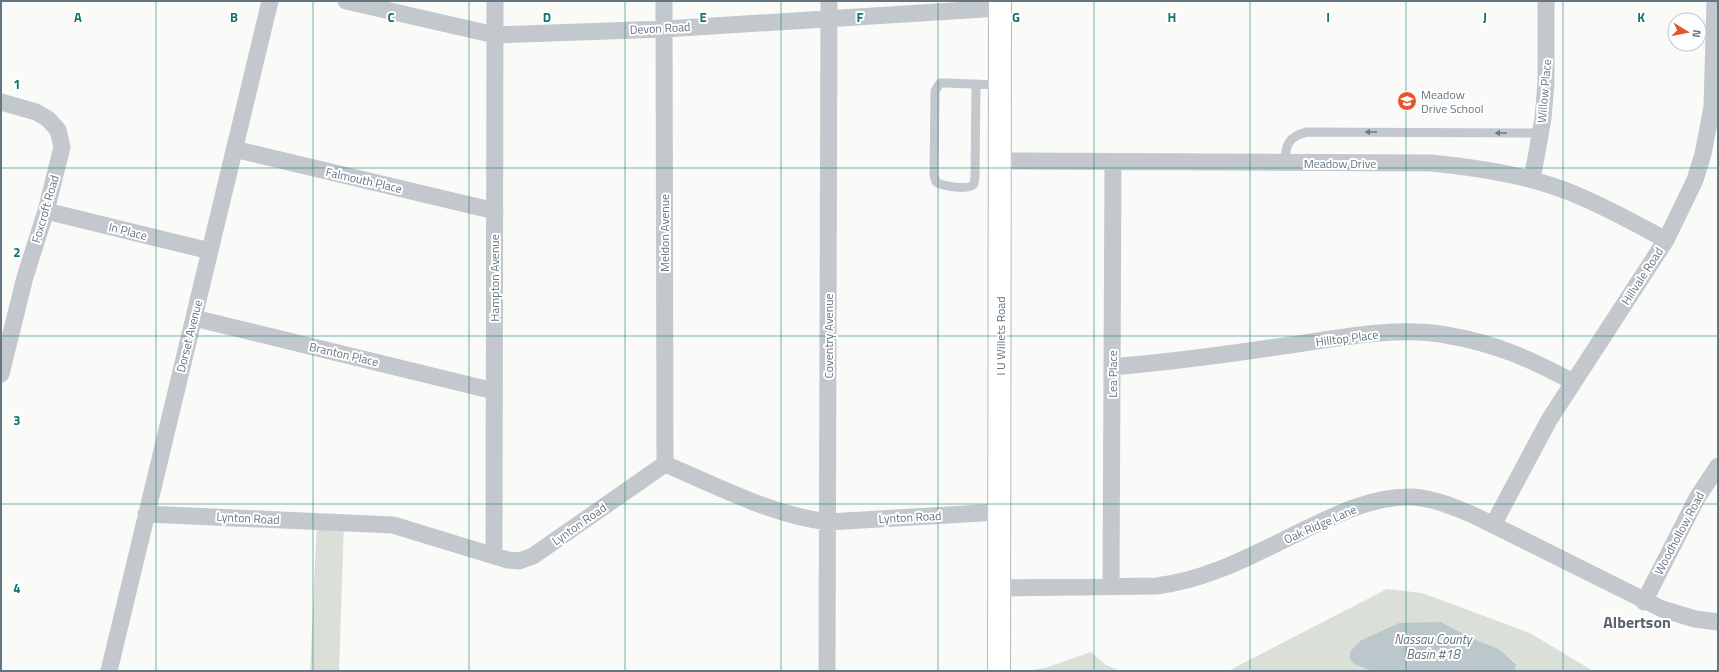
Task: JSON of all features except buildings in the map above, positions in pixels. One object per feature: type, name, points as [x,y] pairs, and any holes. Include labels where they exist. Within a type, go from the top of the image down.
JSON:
[{"type":"main road","name":"I U Willets Road","points":[[999,671],[1000,4]]},
{"type":"street","name":"Dorset Avenue","points":[[110,671],[146,514],[270,1]]},
{"type":"street","name":"Devon Road","points":[[346,1],[495,35],[664,29],[829,18],[1000,4]]},
{"type":"street","name":"Hampton Avenue","points":[[494,555],[495,1]]},
{"type":"street","name":"Meldon Avenue","points":[[664,1],[665,464]]},
{"type":"street","name":"Coventry Avenue","points":[[828,671],[829,1]]},
{"type":"street","name":"Willow Place","points":[[1532,180],[1540,133],[1546,83],[1546,1]]},
{"type":"street","name":"Hillvale Road","points":[[1493,525],[1539,436],[1666,240],[1695,180],[1708,134],[1714,88],[1715,1]]},
{"type":"street","name":"Foxcroft Road","points":[[1,102],[36,112],[48,119],[58,130],[62,147],[46,211],[25,277],[1,374]]},
{"type":"street","name":"Falmouth Place","points":[[234,149],[494,211]]},
{"type":"street","name":"Meadow Drive","points":[[1000,161],[1431,163],[1460,166],[1532,180],[1578,195],[1626,218],[1666,240]]},
{"type":"street","name":"Lea Place","points":[[1112,587],[1113,162]]},
{"type":"street","name":"In Place","points":[[46,211],[210,251]]},
{"type":"street","name":"Branton Place","points":[[194,318],[494,391]]},
{"type":"street","name":"Hilltop Place","points":[[1112,367],[1178,361],[1365,334],[1414,332],[1446,335],[1500,348],[1533,360],[1573,382]]},
{"type":"street","name":"Lynton Road","points":[[146,514],[393,525],[519,561],[533,556],[665,464],[782,513],[804,519],[828,522],[999,512]]},
{"type":"street","name":"Woodhollow Road","points":[[1644,602],[1693,504],[1718,466]]},
{"type":"street","name":"Oak Ridge Lane","points":[[1000,588],[1156,586],[1192,580],[1248,557],[1337,514],[1387,498],[1414,497],[1454,507],[1493,525],[1644,602],[1680,615],[1718,622]]},
{"type":"lane","points":[[976,84],[974,184],[962,187],[940,185],[936,182],[934,176],[935,92],[940,83],[976,84],[1000,85]]},
{"type":"lane","points":[[1285,163],[1288,143],[1296,135],[1307,132],[1540,133]]},
{"type":"shaded area","points":[[317,522],[344,523],[339,671],[310,671]]},
{"type":"shaded area","points":[[1387,589],[1422,593],[1530,633],[1593,671],[1515,671],[1516,663],[1499,649],[1474,639],[1441,622],[1356,665],[1372,671],[1228,671]]},
{"type":"shaded area","points":[[1091,652],[1106,665],[1120,671],[1025,671],[1045,668]]},
{"type":"water","name":"Nassau County Basin #18","points":[[1441,622],[1474,639],[1499,649],[1516,664],[1515,671],[1372,671],[1356,665],[1350,659],[1350,652],[1360,641],[1399,623]]},
{"type":"place","name":"Meadow Drive School","points":[[1407,101]]},
{"type":"district","name":"Albertson","points":[[1637,622]]}]
